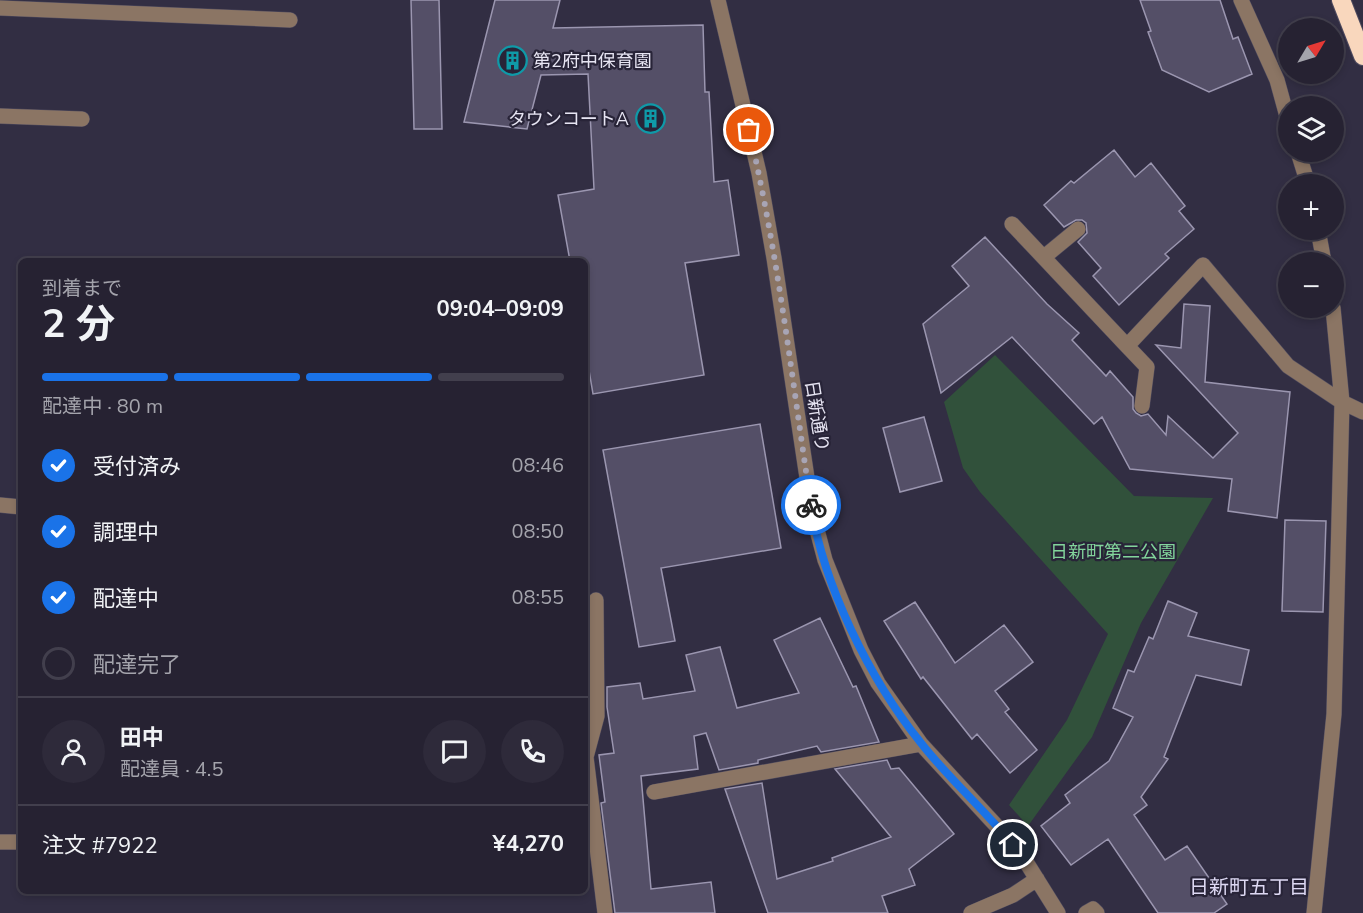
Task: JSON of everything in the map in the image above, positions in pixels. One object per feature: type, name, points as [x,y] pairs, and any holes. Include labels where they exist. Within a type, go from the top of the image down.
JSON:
[{"type":"highway","points":[[1341,0],[1363,56]]},
{"type":"street","name":"日新通り","points":[[718,0],[759,173],[812,511],[825,561],[861,650],[878,683],[921,744],[1003,833],[1059,913]]},
{"type":"street","points":[[1241,0],[1277,80],[1281,96]]},
{"type":"street","points":[[0,8],[290,20]]},
{"type":"street","points":[[0,116],[81,119]]},
{"type":"street","points":[[1012,224],[1147,367],[1142,406]]},
{"type":"street","points":[[1044,257],[1078,228]]},
{"type":"street","points":[[1127,346],[1203,265],[1288,366],[1342,402],[1363,412]]},
{"type":"street","points":[[1314,913],[1334,714],[1342,402],[1334,318]]},
{"type":"street","points":[[1342,402],[1363,400]]},
{"type":"street","points":[[0,505],[18,507]]},
{"type":"street","points":[[588,750],[597,716],[596,600]]},
{"type":"street","points":[[654,792],[921,744]]},
{"type":"street","points":[[588,773],[605,913]]},
{"type":"street","points":[[0,842],[18,842]]},
{"type":"street","points":[[971,913],[1013,895],[1037,879]]},
{"type":"street","points":[[1086,913],[1093,909],[1098,913]]},
{"type":"green space","name":"日新町第二公園","points":[[995,355],[1134,496],[1213,498],[1141,623],[1092,737],[1028,826],[1009,805],[1067,720],[1108,634],[980,492],[963,468],[944,402]]},
{"type":"building","points":[[411,0],[439,0],[442,129],[414,129]]},
{"type":"building","points":[[495,0],[560,0],[553,28],[703,25],[705,92],[709,92],[714,182],[728,180],[739,255],[685,263],[704,375],[593,394],[588,365],[588,258],[569,258],[558,195],[594,189],[588,74],[541,75],[527,129],[464,122]]},
{"type":"building","points":[[1140,0],[1220,0],[1233,39],[1238,37],[1252,74],[1209,92],[1162,70],[1148,32],[1151,31]]},
{"type":"building","points":[[1114,150],[1135,177],[1151,163],[1185,206],[1179,211],[1194,229],[1165,254],[1169,258],[1119,305],[1093,276],[1101,268],[1078,242],[1087,233],[1086,223],[1076,220],[1064,227],[1044,205],[1071,181],[1074,183]]},
{"type":"building","points":[[985,237],[1047,304],[1079,333],[1072,340],[1106,376],[1110,371],[1133,397],[1133,409],[1136,413],[1141,416],[1148,414],[1166,435],[1168,416],[1213,458],[1238,433],[1156,345],[1181,348],[1184,304],[1210,306],[1205,382],[1290,392],[1277,518],[1228,511],[1232,479],[1130,469],[1102,417],[1094,424],[1012,337],[941,393],[923,324],[969,286],[952,266]]},
{"type":"building","points":[[924,417],[942,481],[900,492],[883,428]]},
{"type":"building","points":[[760,424],[781,548],[661,568],[675,641],[639,647],[603,450]]},
{"type":"building","points":[[1285,520],[1326,521],[1323,612],[1282,611]]},
{"type":"building","points":[[1168,601],[1197,613],[1188,636],[1249,650],[1241,685],[1196,675],[1164,757],[1168,759],[1141,797],[1147,805],[1134,815],[1165,860],[1187,846],[1227,904],[1214,913],[1158,913],[1108,839],[1071,865],[1041,826],[1070,803],[1065,795],[1109,761],[1133,717],[1113,708],[1128,670],[1134,672],[1149,637],[1153,639]]},
{"type":"building","points":[[915,602],[955,663],[1004,625],[1033,662],[995,691],[1009,709],[1005,712],[1037,750],[1010,773],[977,734],[972,739],[923,677],[921,679],[884,621]]},
{"type":"building","points":[[820,618],[853,687],[856,686],[879,742],[821,752],[817,746],[758,760],[758,763],[719,770],[706,733],[694,736],[698,769],[641,776],[651,889],[711,882],[715,913],[615,913],[601,803],[605,802],[599,755],[614,753],[607,707],[607,687],[640,683],[643,699],[695,691],[686,655],[720,647],[737,708],[799,693],[774,640]]},
{"type":"building","points":[[887,760],[891,769],[899,768],[954,834],[909,869],[915,885],[882,896],[888,913],[768,913],[725,789],[762,783],[777,879],[833,861],[832,858],[891,837],[835,769]]},
{"type":"way so far","points":[[749,130],[774,258],[811,505]]},
{"type":"place","name":"第2府中保育園","points":[[512,61]]},
{"type":"place","name":"タウンコートA","points":[[650,119]]},
{"type":"district","name":"日新町五丁目","points":[[1249,887]]},
{"type":"route","points":[[811,505],[825,561],[842,607],[878,683],[921,744],[1013,845]]}]
